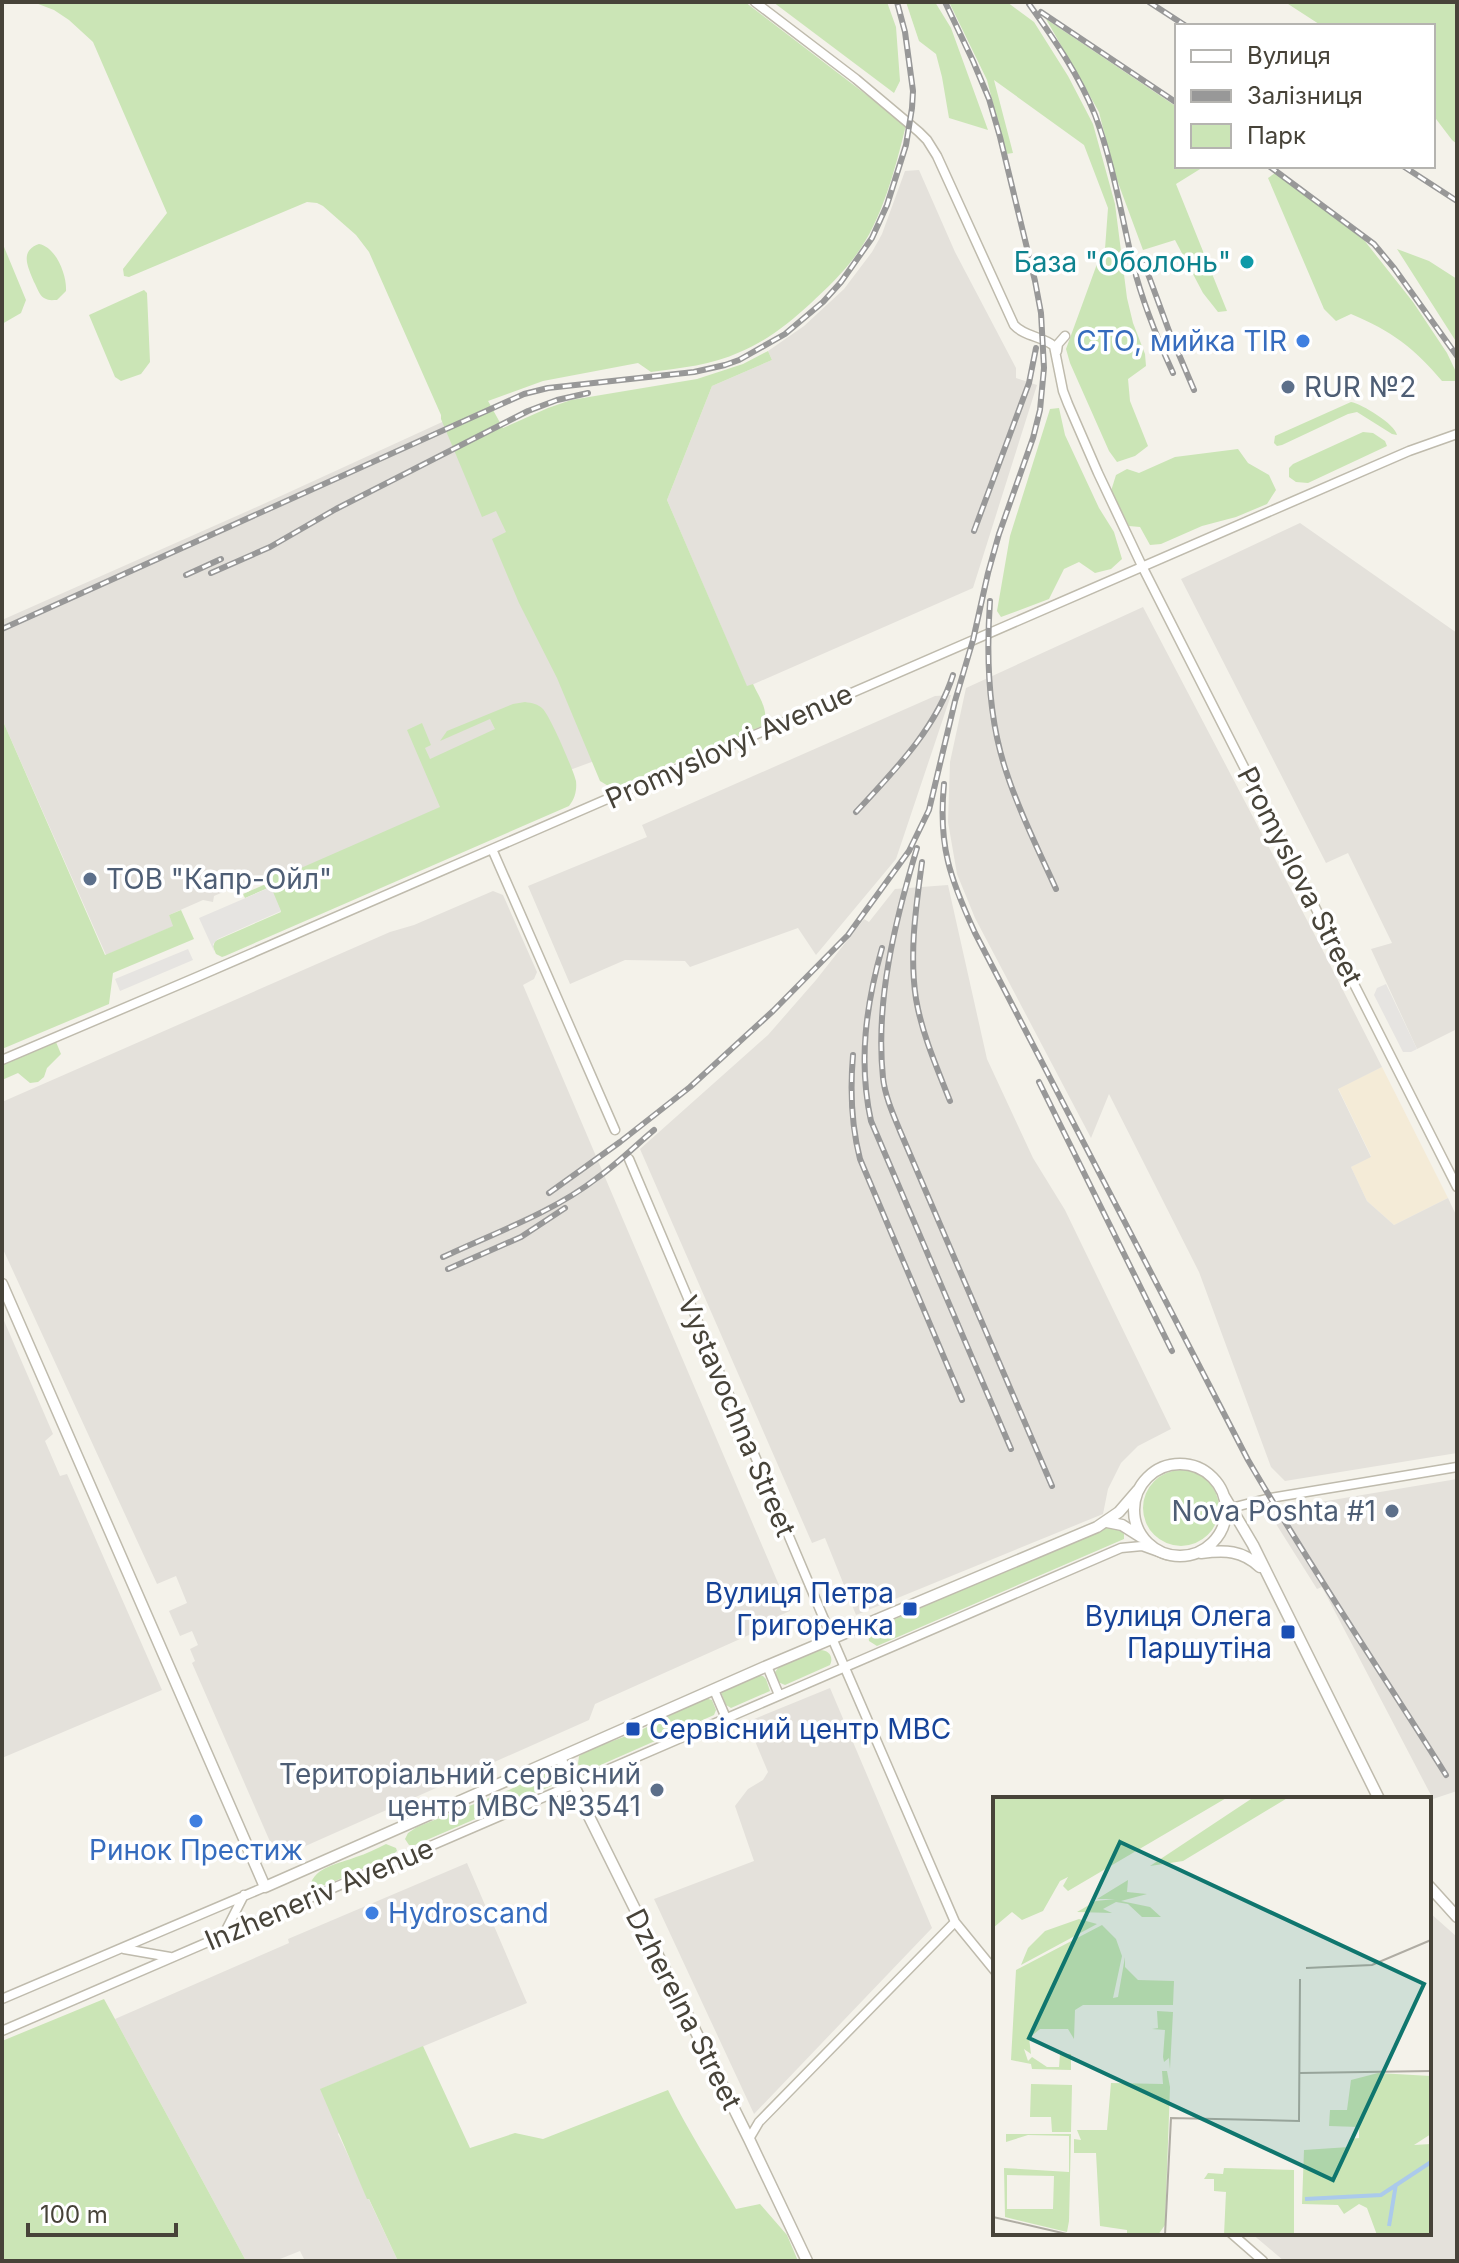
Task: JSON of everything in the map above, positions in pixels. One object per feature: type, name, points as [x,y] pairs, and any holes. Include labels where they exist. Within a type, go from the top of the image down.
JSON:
[{"type":"street","points":[[755,2],[856,79],[927,140],[1014,325],[1022,332],[1049,341],[1057,352]]},
{"type":"street","points":[[1057,352],[1058,344],[1065,336]]},
{"type":"street","name":"Promyslova Street","points":[[1057,352],[1063,391],[1142,566],[1457,1187]]},
{"type":"street","name":"Promyslovyi Avenue","points":[[2,1060],[207,974],[1409,451],[1457,434]]},
{"type":"street","points":[[492,849],[615,1130]]},
{"type":"street","name":"Vystavochna Street","points":[[629,1159],[955,1922],[993,1969]]},
{"type":"street","points":[[2,1284],[265,1887],[2,1999]]},
{"type":"street","points":[[1146,1541],[1139,1532],[1134,1506],[1138,1490],[1148,1477],[1157,1470],[1173,1465],[1190,1465],[1205,1472],[1217,1484],[1269,1578],[1378,1797]]},
{"type":"street","points":[[1229,1510],[1270,1498],[1457,1467]]},
{"type":"street","name":"Inzheneriv Avenue","points":[[265,1887],[767,1666],[1107,1522],[1138,1490]]},
{"type":"street","points":[[1191,1555],[1205,1549],[1216,1538],[1229,1510]]},
{"type":"street","points":[[1107,1522],[1122,1525],[1167,1555],[1181,1557],[1225,1550],[1239,1553],[1258,1565],[1269,1578]]},
{"type":"street","name":"Inzheneriv Avenue","points":[[2,2031],[1121,1548],[1142,1546],[1167,1555]]},
{"type":"street","points":[[767,1666],[779,1695]]},
{"type":"street","points":[[714,1690],[726,1718]]},
{"type":"street","name":"Dzherelna Street","points":[[560,1758],[807,2261]]},
{"type":"street","points":[[1431,1888],[1457,1917]]},
{"type":"street","points":[[222,1936],[244,1895]]},
{"type":"street","points":[[749,2139],[759,2122],[955,1922]]},
{"type":"street","points":[[120,1949],[174,1957]]},
{"type":"street","points":[[1233,2235],[1263,2261]]},
{"type":"shaded area","points":[[919,170],[955,252],[1016,368],[1016,378],[1037,385],[973,588],[747,687],[667,500],[712,386],[772,360],[768,351],[804,326],[844,289],[882,234],[905,171]]},
{"type":"shaded area","points":[[488,401],[523,469],[597,760],[285,875],[274,875],[241,890],[237,886],[214,896],[213,902],[203,900],[169,915],[174,926],[106,955],[2,719],[2,620]]},
{"type":"shaded area","points":[[1300,523],[1457,633],[1457,1029],[1417,1049],[1371,949],[1392,943],[1348,853],[1326,863],[1181,579]]},
{"type":"shaded area","points":[[1143,607],[1382,1067],[1338,1089],[1371,1157],[1351,1167],[1367,1201],[1394,1225],[1448,1198],[1457,1217],[1457,1453],[1285,1481],[1271,1467],[1199,1272],[1109,1094],[1091,1138],[975,918],[957,874],[948,822],[950,762],[966,688]]},
{"type":"shaded area","points":[[951,695],[896,859],[816,955],[798,928],[690,967],[685,961],[625,960],[570,984],[528,886],[647,837],[642,825],[935,696]]},
{"type":"shaded area","points":[[948,885],[987,1059],[1033,1158],[1065,1210],[1171,1429],[1138,1446],[1121,1463],[1108,1489],[1103,1514],[856,1615],[825,1538],[812,1543],[640,1149],[768,1035],[864,919],[869,922],[895,889]]},
{"type":"shaded area","points":[[271,887],[281,911],[218,939],[213,944],[214,951],[199,918]]},
{"type":"shaded area","points":[[493,891],[503,895],[537,972],[534,979],[523,985],[790,1611],[767,1621],[769,1626],[595,1704],[589,1720],[283,1856],[275,1853],[192,1663],[195,1661],[190,1649],[198,1645],[192,1631],[180,1636],[169,1611],[187,1603],[176,1576],[157,1584],[2,1247],[2,1102],[390,932]]},
{"type":"shaded area","points":[[188,949],[193,960],[120,991],[115,979]]},
{"type":"shaded area","points":[[1386,984],[1417,1049],[1411,1052],[1403,1052],[1374,995],[1377,988]]},
{"type":"shaded area","points":[[1382,1067],[1448,1198],[1394,1225],[1367,1201],[1351,1167],[1371,1156],[1338,1088]]},
{"type":"shaded area","points":[[2,1316],[53,1434],[45,1441],[60,1476],[67,1474],[162,1690],[2,1758]]},
{"type":"shaded area","points":[[1457,1479],[1457,1791],[1433,1799],[1322,1587],[1317,1589],[1271,1516],[1291,1507]]},
{"type":"shaded area","points":[[830,1688],[932,1928],[754,2114],[654,1899],[754,1861],[735,1806],[748,1789],[763,1780],[768,1772],[747,1722]]},
{"type":"shaded area","points":[[467,1863],[527,2003],[321,2089],[340,2132],[338,2134],[398,2261],[305,2261],[300,2251],[275,2261],[246,2261],[115,2019],[289,1943],[288,1939]]},
{"type":"shaded area","points":[[1431,1914],[1457,1937],[1457,2261],[1284,2261],[1253,2235],[1431,2235]]},
{"type":"green space","points":[[33,2],[745,2],[906,125],[887,193],[865,241],[828,287],[768,337],[750,348],[707,363],[651,372],[638,363],[543,381],[488,401],[503,428],[571,400],[697,379],[743,364],[768,351],[772,360],[712,386],[667,500],[747,686],[753,684],[761,700],[765,710],[762,726],[617,787],[600,781],[557,678],[519,603],[492,539],[506,532],[496,511],[482,517],[369,252],[356,235],[323,206],[307,202],[129,277],[124,276],[123,269],[167,213],[93,42],[54,10]]},
{"type":"green space","points":[[773,2],[887,2],[896,27],[900,81],[894,93]]},
{"type":"green space","points":[[906,2],[935,2],[951,28],[988,130],[949,118],[936,54],[919,41]]},
{"type":"green space","points":[[949,2],[1007,2],[1034,22],[1093,124],[1115,204],[1127,298],[1145,354],[1146,366],[1128,379],[1130,401],[1148,446],[1135,456],[1117,462],[1109,451],[1066,349],[1105,249],[1108,208],[1084,145],[994,80],[1013,153],[1006,154],[987,80]]},
{"type":"green space","points":[[1285,2],[1457,2],[1457,144],[1435,118],[1435,24],[1319,24]]},
{"type":"green space","points":[[1046,19],[1175,106],[1175,168],[1202,168],[1176,184],[1227,311],[1218,312],[1203,293],[1175,240],[1143,250],[1113,169],[1099,112]]},
{"type":"green space","points":[[1275,173],[1364,240],[1413,302],[1447,353],[1457,381],[1442,381],[1412,350],[1379,327],[1351,314],[1336,321],[1324,309],[1268,178]]},
{"type":"green space","points":[[2,242],[26,300],[21,313],[2,324]]},
{"type":"green space","points":[[39,244],[51,250],[65,277],[66,291],[57,300],[47,300],[41,295],[28,265],[29,251]]},
{"type":"green space","points":[[1397,249],[1429,261],[1457,279],[1457,343]]},
{"type":"green space","points":[[144,290],[147,293],[150,362],[141,374],[121,381],[115,377],[89,315]]},
{"type":"green space","points":[[1351,402],[1363,406],[1391,425],[1397,435],[1357,412],[1282,445],[1274,443],[1275,436]]},
{"type":"green space","points":[[1059,408],[1065,435],[1099,508],[1114,532],[1122,559],[1111,569],[1095,573],[1079,562],[1064,569],[1049,599],[1001,617],[997,611],[1010,536],[1050,409]]},
{"type":"green space","points":[[1363,432],[1373,433],[1387,446],[1308,483],[1296,482],[1289,477],[1289,468],[1293,464]]},
{"type":"green space","points":[[1238,449],[1248,463],[1269,475],[1276,490],[1267,504],[1161,544],[1150,545],[1140,527],[1129,526],[1111,491],[1116,475],[1127,469],[1139,473],[1175,457]]},
{"type":"green space","points":[[525,702],[543,709],[566,755],[576,784],[569,806],[225,956],[216,954],[213,947],[215,941],[281,912],[270,887],[245,898],[243,894],[268,883],[267,878],[273,873],[280,870],[285,875],[440,807],[407,730],[422,723],[431,745],[425,748],[430,759],[495,729],[490,719],[440,741],[447,731]]},
{"type":"green space","points":[[2,719],[105,955],[173,926],[169,915],[181,910],[194,939],[113,973],[109,1004],[2,1049]]},
{"type":"green space","points":[[56,1042],[61,1054],[38,1082],[30,1083],[18,1073],[2,1080],[2,1063]]},
{"type":"green space","points":[[1181,1470],[1195,1473],[1208,1481],[1216,1494],[1219,1508],[1216,1522],[1208,1535],[1195,1543],[1181,1546],[1167,1543],[1154,1535],[1146,1522],[1143,1508],[1146,1494],[1154,1481],[1167,1473]]},
{"type":"green space","points":[[1107,1526],[1120,1529],[1124,1539],[877,1646],[869,1641],[870,1630]]},
{"type":"green space","points":[[820,1650],[830,1654],[830,1665],[785,1685],[778,1682],[775,1672],[779,1667]]},
{"type":"green space","points":[[755,1676],[766,1679],[770,1691],[731,1708],[726,1705],[721,1692]]},
{"type":"green space","points":[[705,1698],[712,1700],[716,1710],[714,1715],[587,1771],[581,1770],[579,1756]]},
{"type":"green space","points":[[546,1772],[558,1774],[563,1781],[415,1845],[409,1845],[405,1839],[417,1827]]},
{"type":"green space","points":[[386,1844],[397,1851],[333,1882],[314,1889],[310,1886],[322,1870]]},
{"type":"green space","points":[[104,1999],[246,2261],[2,2261],[2,2041]]},
{"type":"green space","points":[[423,2046],[470,2148],[515,2133],[543,2139],[668,2090],[736,2209],[760,2204],[787,2235],[798,2261],[398,2261],[367,2199],[320,2089]]},
{"type":"railway","points":[[2,629],[524,394],[548,388],[694,372],[725,365],[785,334],[823,302],[841,282],[872,238],[887,205],[906,145],[913,91],[905,32],[897,2]]},
{"type":"railway","points":[[549,1193],[690,1087],[773,1011],[848,935],[909,851],[929,810],[988,573],[1033,438],[1040,410],[1044,368],[1041,313],[1035,281],[1000,137],[989,99],[945,2]]},
{"type":"railway","points":[[1149,2],[1183,24]]},
{"type":"railway","points":[[1029,4],[1074,72],[1095,115],[1112,170],[1141,292],[1173,373]]},
{"type":"railway","points":[[1041,12],[1175,102]]},
{"type":"railway","points":[[1272,168],[1374,244],[1457,356]]},
{"type":"railway","points":[[1406,168],[1457,201]]},
{"type":"railway","points":[[1144,263],[1194,390]]},
{"type":"railway","points":[[974,531],[1029,383],[1036,348]]},
{"type":"railway","points":[[211,573],[270,547],[336,509],[528,411],[588,393]]},
{"type":"railway","points":[[186,575],[221,559]]},
{"type":"railway","points":[[990,601],[990,688],[996,732],[1018,804],[1056,889]]},
{"type":"railway","points":[[856,812],[925,732],[953,675]]},
{"type":"railway","points":[[944,784],[943,826],[948,861],[975,933],[1248,1460],[1446,1775]]},
{"type":"railway","points":[[917,848],[894,933],[884,991],[881,1049],[884,1085],[900,1131],[1052,1486]]},
{"type":"railway","points":[[922,862],[913,947],[914,982],[926,1038],[950,1101]]},
{"type":"railway","points":[[882,948],[866,1034],[865,1077],[871,1121],[1011,1449]]},
{"type":"railway","points":[[853,1055],[852,1107],[860,1159],[962,1400]]},
{"type":"railway","points":[[1039,1082],[1172,1351]]},
{"type":"railway","points":[[443,1257],[561,1202],[604,1173],[654,1130]]},
{"type":"railway","points":[[448,1269],[521,1237],[565,1208]]},
{"type":"place","name":"База \"Оболонь\"","points":[[1247,262]]},
{"type":"place","name":"СТО, мийка TIR","points":[[1303,341]]},
{"type":"place","name":"RUR №2","points":[[1288,387]]},
{"type":"place","name":"ТОВ \"Капр-Ойл\"","points":[[90,879]]},
{"type":"place","name":"Nova Poshta #1","points":[[1392,1511]]},
{"type":"place","name":"Вулиця Петра Григоренка","points":[[910,1609]]},
{"type":"place","name":"Вулиця Олега Паршутіна","points":[[1288,1632]]},
{"type":"place","name":"Сервісний центр МВС","points":[[633,1729]]},
{"type":"place","name":"Територіальний сервісний центр МВС №3541","points":[[657,1790]]},
{"type":"place","name":"Ринок Престиж","points":[[196,1821]]},
{"type":"place","name":"Hydroscand","points":[[372,1913]]}]
